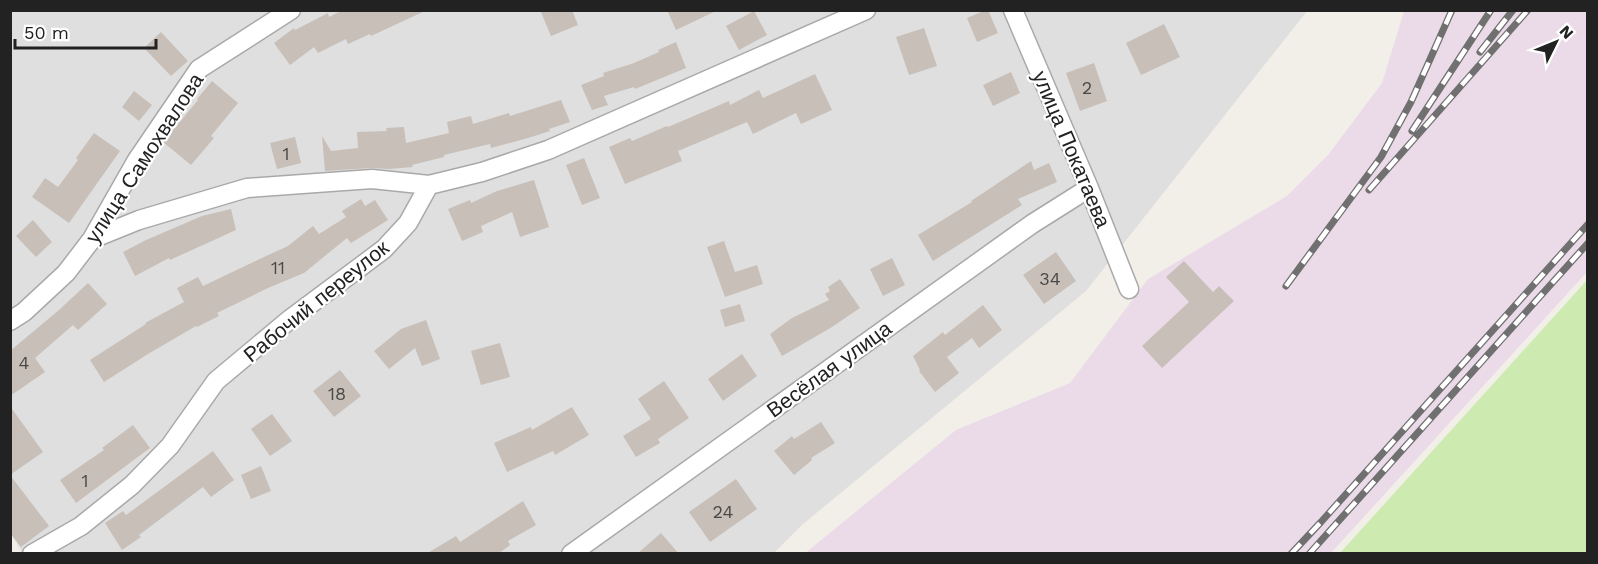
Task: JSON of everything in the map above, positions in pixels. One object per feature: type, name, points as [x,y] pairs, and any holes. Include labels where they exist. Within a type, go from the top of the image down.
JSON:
[{"type":"street","name":"улица Самохвалова","points":[[10,321],[24,312],[66,273],[92,238],[137,160],[199,69],[291,10]]},
{"type":"street","points":[[92,238],[139,220],[247,188],[372,179],[429,185],[482,172],[548,150],[866,10]]},
{"type":"street","name":"улица Покатаева","points":[[1013,10],[1089,188],[1129,289]]},
{"type":"street","name":"Рабочий переулок","points":[[32,554],[81,526],[132,484],[170,446],[216,381],[289,320],[384,249],[408,223],[429,185]]},
{"type":"street","name":"Весёлая улица","points":[[571,554],[1032,224],[1089,188]]},
{"type":"shaded area","points":[[11,11],[1307,11],[1086,291],[803,524],[774,553],[23,554],[11,534]]},
{"type":"shaded area","points":[[1404,11],[1587,11],[1587,272],[1331,553],[804,554],[956,430],[1070,383],[1148,279],[1287,196],[1328,155],[1382,83]]},
{"type":"green space","points":[[1587,280],[1587,553],[1340,553]]},
{"type":"building","points":[[343,10],[427,10],[348,44],[346,39],[318,53],[314,47],[290,65],[274,43],[294,28],[295,30],[328,13],[329,17]]},
{"type":"building","points":[[540,10],[572,10],[578,25],[551,36]]},
{"type":"building","points":[[667,10],[718,10],[676,30]]},
{"type":"building","points":[[986,10],[998,33],[977,42],[967,18]]},
{"type":"building","points":[[754,11],[767,35],[739,50],[726,26]]},
{"type":"building","points":[[1164,24],[1180,57],[1141,75],[1126,43]]},
{"type":"building","points":[[924,28],[937,66],[909,75],[896,37]]},
{"type":"building","points":[[161,32],[188,61],[171,76],[144,48]]},
{"type":"building","points":[[676,42],[686,68],[635,89],[634,87],[604,96],[608,105],[592,110],[581,85],[604,76],[603,73],[659,52],[658,50]]},
{"type":"building","points":[[1094,63],[1107,101],[1080,111],[1066,73]]},
{"type":"building","points":[[1011,72],[1020,93],[993,106],[983,85]]},
{"type":"building","points":[[815,74],[832,110],[801,124],[796,113],[753,134],[747,122],[678,151],[682,161],[625,184],[609,147],[630,138],[632,141],[729,101],[730,105],[759,90],[763,98]]},
{"type":"building","points":[[212,81],[238,103],[211,136],[214,138],[191,165],[163,142]]},
{"type":"building","points":[[134,91],[152,105],[139,121],[122,107]]},
{"type":"building","points":[[561,100],[570,122],[528,138],[491,148],[490,144],[444,155],[444,157],[412,165],[413,167],[325,171],[322,136],[331,151],[358,148],[357,132],[387,131],[386,128],[404,127],[406,143],[449,133],[447,122],[471,116],[473,124],[509,113],[510,116]]},
{"type":"building","points":[[94,133],[120,151],[69,223],[32,197],[45,178],[58,187]]},
{"type":"building","points":[[295,137],[301,163],[277,169],[270,143]]},
{"type":"building","points":[[584,158],[600,198],[582,205],[566,165]]},
{"type":"building","points":[[1031,161],[1034,170],[1049,163],[1057,182],[1018,199],[1022,205],[933,261],[918,235],[972,202]]},
{"type":"building","points":[[534,180],[549,227],[520,237],[512,212],[481,226],[483,232],[462,241],[448,209]]},
{"type":"building","points":[[361,199],[365,206],[375,200],[388,220],[351,243],[347,238],[304,273],[217,313],[219,316],[196,326],[104,382],[90,360],[145,323],[184,302],[177,288],[198,277],[203,286],[288,246],[313,226],[319,234],[346,217],[342,211]]},
{"type":"building","points":[[231,209],[236,230],[170,260],[169,258],[135,276],[123,252],[202,216]]},
{"type":"building","points":[[33,220],[52,242],[36,257],[16,236]]},
{"type":"building","points":[[724,241],[735,272],[757,265],[763,284],[725,297],[707,247]]},
{"type":"building","points":[[1056,252],[1076,281],[1044,304],[1023,275]]},
{"type":"building","points":[[892,258],[905,285],[883,296],[870,269]]},
{"type":"building","points":[[1184,261],[1213,292],[1219,286],[1234,301],[1162,368],[1142,346],[1189,302],[1166,277]]},
{"type":"building","points":[[840,279],[860,308],[782,356],[770,334],[792,318],[829,300],[825,294],[830,291],[828,287]]},
{"type":"building","points":[[88,283],[107,304],[78,330],[73,325],[35,358],[45,372],[10,396],[10,351]]},
{"type":"building","points":[[740,304],[745,321],[725,327],[720,310]]},
{"type":"building","points":[[983,305],[1002,330],[979,348],[972,338],[947,357],[959,373],[935,392],[919,371],[913,356],[943,332],[945,335]]},
{"type":"building","points":[[426,320],[440,359],[422,366],[415,348],[389,369],[374,351],[401,329]]},
{"type":"building","points":[[500,343],[510,377],[481,385],[471,351]]},
{"type":"building","points":[[742,354],[757,376],[723,401],[708,379]]},
{"type":"building","points":[[340,370],[361,396],[334,417],[313,391]]},
{"type":"building","points":[[664,381],[689,418],[658,439],[660,443],[636,457],[623,436],[651,419],[638,399]]},
{"type":"building","points":[[10,406],[43,452],[10,475]]},
{"type":"building","points":[[572,407],[589,435],[555,455],[553,451],[507,472],[494,443],[531,427],[532,430]]},
{"type":"building","points":[[272,414],[292,441],[270,456],[251,429]]},
{"type":"building","points":[[821,422],[835,443],[811,458],[812,460],[794,475],[774,451],[792,436],[794,439]]},
{"type":"building","points":[[133,425],[150,448],[76,503],[60,480],[104,450],[102,448]]},
{"type":"building","points":[[213,451],[234,480],[211,497],[203,487],[122,550],[105,523],[123,511],[126,515]]},
{"type":"building","points":[[261,466],[271,491],[251,499],[241,475]]},
{"type":"building","points":[[10,475],[49,526],[21,547],[10,533]]},
{"type":"building","points":[[736,479],[757,509],[710,542],[689,512]]},
{"type":"building","points":[[523,501],[536,525],[508,541],[510,545],[498,554],[426,554],[456,536],[460,542]]},
{"type":"building","points":[[661,533],[679,554],[637,554]]},
{"type":"railway","points":[[1286,286],[1381,157],[1411,102],[1452,10]]},
{"type":"railway","points":[[1412,131],[1491,10]]},
{"type":"railway","points":[[1480,52],[1513,10]]},
{"type":"railway","points":[[1369,190],[1528,10]]},
{"type":"railway","points":[[1291,554],[1588,224]]},
{"type":"railway","points":[[1309,554],[1588,243]]}]
